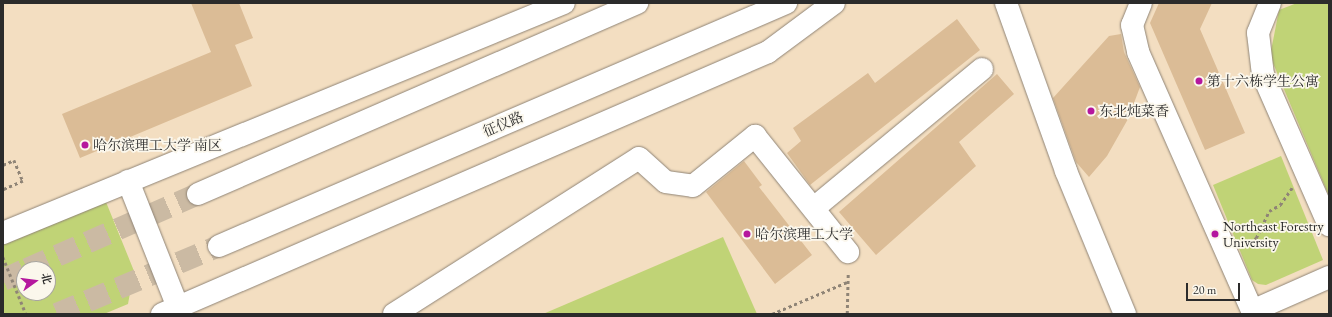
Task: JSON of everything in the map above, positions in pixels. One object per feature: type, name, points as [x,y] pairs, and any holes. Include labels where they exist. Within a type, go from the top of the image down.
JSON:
[{"type":"main road","points":[[3,233],[564,3]]},
{"type":"main road","points":[[198,194],[637,3]]},
{"type":"main road","name":"征仪路","points":[[219,246],[786,3]]},
{"type":"main road","points":[[128,181],[170,311],[768,52],[834,3]]},
{"type":"main road","points":[[1006,3],[1066,172],[1125,314]]},
{"type":"main road","points":[[1141,3],[1132,25],[1138,52],[1253,312],[1329,277]]},
{"type":"main road","points":[[1270,3],[1258,32],[1263,75],[1329,225]]},
{"type":"main road","points":[[814,208],[982,69]]},
{"type":"main road","points":[[394,314],[639,158],[666,182],[693,186],[755,136],[848,252]]},
{"type":"path","points":[[3,165],[14,160],[23,181],[3,190]]},
{"type":"path","points":[[1227,253],[1256,238],[1266,216],[1286,198],[1303,167]]},
{"type":"path","points":[[846,314],[848,252]]},
{"type":"path","points":[[3,257],[26,314]]},
{"type":"path","points":[[772,314],[847,282]]},
{"type":"green space","points":[[1297,3],[1329,3],[1329,196],[1270,56],[1279,10]]},
{"type":"green space","points":[[1281,156],[1323,260],[1266,285],[1258,284],[1252,280],[1213,185]]},
{"type":"green space","points":[[106,202],[134,271],[128,304],[104,314],[3,314],[3,245]]},
{"type":"green space","points":[[723,237],[757,314],[543,314]]},
{"type":"building","points":[[191,3],[239,3],[253,38],[235,45],[252,86],[80,158],[62,114],[211,52]]},
{"type":"building","name":"第十六栋学生公寓","points":[[1159,3],[1212,3],[1200,29],[1245,133],[1205,150],[1150,23]]},
{"type":"building","points":[[957,19],[980,50],[810,185],[787,153],[801,141],[793,128],[868,73],[875,83]]},
{"type":"building","name":"东北炖菜香","points":[[1121,34],[1124,52],[1140,87],[1128,119],[1107,156],[1089,177],[1076,162],[1053,98],[1109,36]]},
{"type":"building","points":[[997,74],[1014,94],[959,142],[976,166],[876,255],[839,212]]},
{"type":"building","points":[[744,161],[762,185],[759,187],[812,255],[775,284],[706,192]]},
{"type":"tunnel","points":[[45,261],[198,194]]},
{"type":"tunnel","points":[[57,314],[219,246]]},
{"type":"tunnel","points":[[3,280],[16,274]]},
{"type":"place","name":"第十六栋学生公寓","points":[[1199,81]]},
{"type":"place","name":"东北炖菜香","points":[[1091,111]]},
{"type":"place","name":"哈尔滨理工大学 南区","points":[[85,145]]},
{"type":"place","name":"哈尔滨理工大学","points":[[747,234]]},
{"type":"place","name":"Northeast Forestry University","points":[[1215,234]]}]
